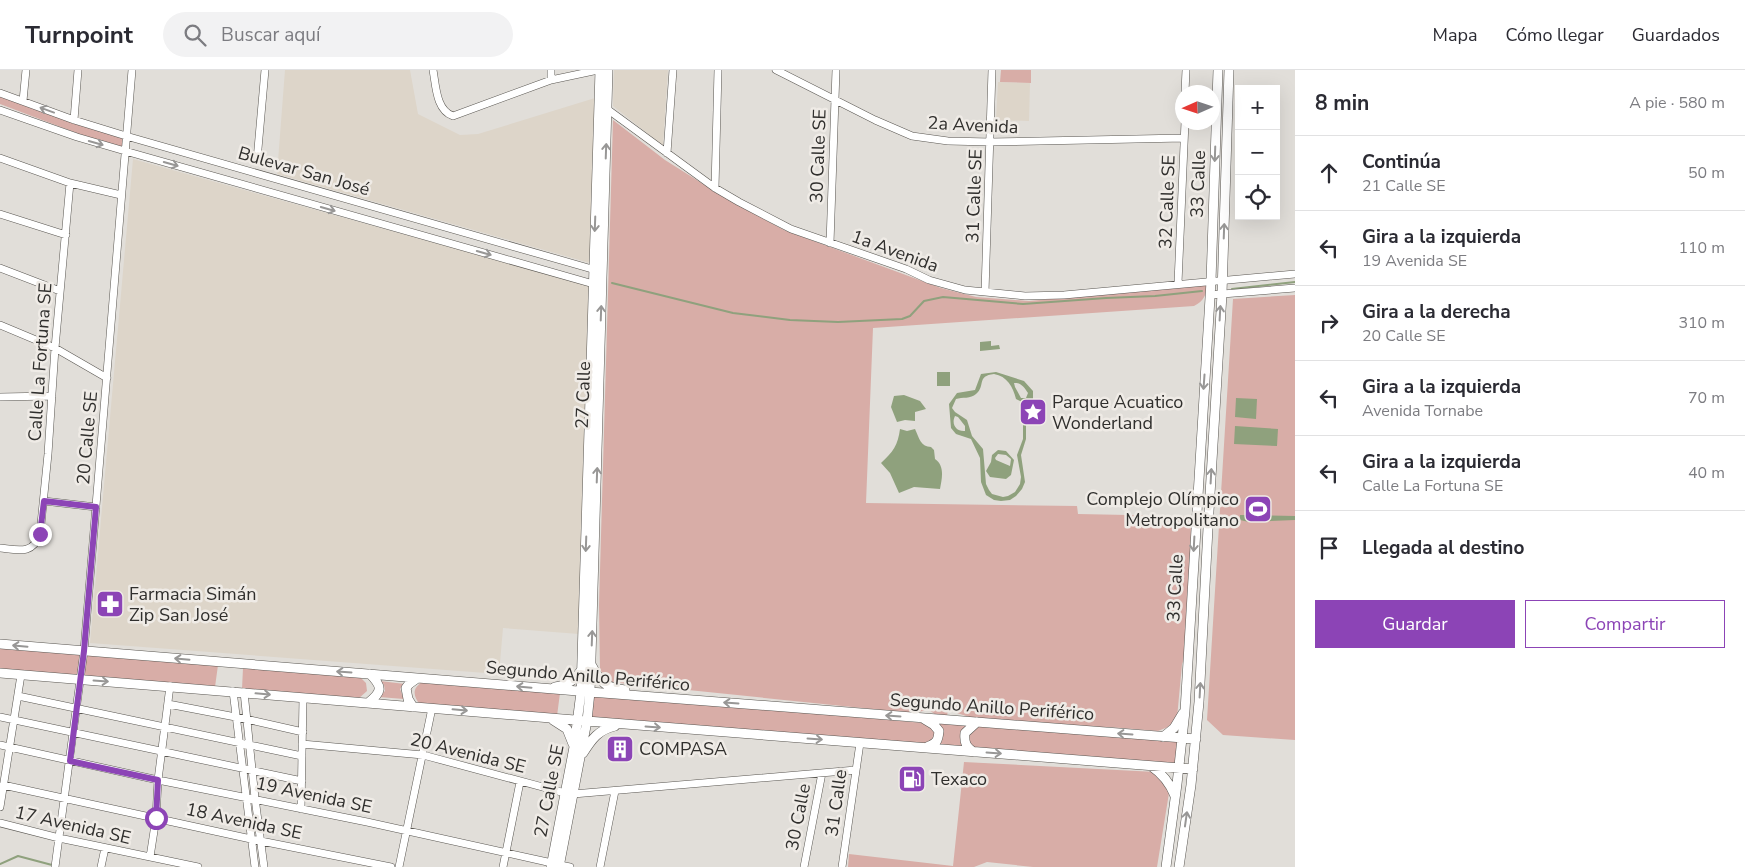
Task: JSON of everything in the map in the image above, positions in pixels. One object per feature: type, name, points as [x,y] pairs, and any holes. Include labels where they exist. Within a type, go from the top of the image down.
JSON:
[{"type":"main road","name":"27 Calle","points":[[582,721],[585,692],[591,664],[598,285],[599,70]]},
{"type":"main road","name":"27 Calle","points":[[598,270],[608,70]]},
{"type":"main road","name":"33 Calle","points":[[1166,867],[1175,797],[1178,738],[1185,711],[1211,281],[1218,70]]},
{"type":"main road","name":"33 Calle","points":[[1179,867],[1196,739],[1222,294],[1229,70]]},
{"type":"main road","name":"27 Calle","points":[[585,692],[582,668],[598,285]]},
{"type":"main road","points":[[1196,514],[1208,528]]},
{"type":"main road","name":"Segundo Anillo Periférico","points":[[0,644],[416,679],[1196,739]]},
{"type":"main road","points":[[591,664],[601,682],[608,686],[675,699]]},
{"type":"main road","points":[[543,689],[563,686],[572,681],[582,668]]},
{"type":"main road","points":[[0,673],[1193,769]]},
{"type":"main road","points":[[368,703],[379,692],[377,681],[370,674]]},
{"type":"main road","points":[[413,707],[406,694],[406,688],[416,679]]},
{"type":"main road","points":[[1163,737],[1174,728],[1185,711]]},
{"type":"main road","points":[[549,718],[567,730],[574,747]]},
{"type":"main road","points":[[924,718],[939,731],[938,740],[924,748]]},
{"type":"main road","name":"27 Calle SE","points":[[555,865],[569,794],[574,747],[582,721]]},
{"type":"main road","name":"27 Calle SE","points":[[569,794],[580,758],[582,721]]},
{"type":"main road","points":[[975,752],[968,748],[964,742],[965,733],[977,722]]},
{"type":"main road","points":[[580,758],[592,739],[601,730],[625,724]]},
{"type":"main road","points":[[1151,766],[1169,783],[1175,797]]},
{"type":"street","points":[[22,101],[26,70]]},
{"type":"street","points":[[74,120],[78,70]]},
{"type":"street","name":"20 Calle SE","points":[[56,864],[84,651],[132,70]]},
{"type":"street","points":[[257,160],[265,70]]},
{"type":"street","points":[[433,70],[441,105],[449,114],[458,115],[551,80],[599,70]]},
{"type":"street","points":[[551,70],[551,80]]},
{"type":"street","points":[[667,153],[673,70]]},
{"type":"street","points":[[716,188],[718,70]]},
{"type":"street","name":"2a Avenida","points":[[776,70],[874,120],[912,136],[948,141],[990,142],[1184,138]]},
{"type":"street","name":"30 Calle SE","points":[[830,243],[836,70]]},
{"type":"street","name":"31 Calle SE","points":[[985,292],[992,70]]},
{"type":"street","points":[[1185,85],[1186,70]]},
{"type":"street","name":"Bulevar San José","points":[[0,93],[74,120],[126,136],[598,270]]},
{"type":"street","name":"1a Avenida","points":[[607,109],[716,188],[739,202],[791,229],[945,285],[964,290],[1025,296],[1057,295],[1222,280]]},
{"type":"street","name":"Bulevar San José","points":[[0,110],[76,137],[598,285]]},
{"type":"street","name":"32 Calle SE","points":[[1178,283],[1184,130]]},
{"type":"street","points":[[0,158],[70,182],[121,196]]},
{"type":"street","name":"Calle La Fortuna SE","points":[[0,548],[29,549],[37,543],[40,534],[70,182]]},
{"type":"street","points":[[0,214],[66,235]]},
{"type":"street","points":[[0,268],[60,291]]},
{"type":"street","points":[[1222,280],[1295,274]]},
{"type":"street","points":[[1210,295],[1295,288]]},
{"type":"street","points":[[0,325],[55,348],[107,378]]},
{"type":"street","points":[[0,396],[52,396]]},
{"type":"street","points":[[44,501],[96,507]]},
{"type":"street","points":[[0,807],[4,785],[3,772],[10,747],[21,675]]},
{"type":"street","points":[[150,857],[170,686]]},
{"type":"street","points":[[233,691],[255,867]]},
{"type":"street","points":[[244,692],[248,744],[264,867]]},
{"type":"street","points":[[18,696],[302,756]]},
{"type":"street","points":[[301,809],[303,698]]},
{"type":"street","points":[[168,704],[302,732]]},
{"type":"street","points":[[399,867],[432,708]]},
{"type":"street","points":[[0,717],[302,780]]},
{"type":"street","name":"31 Calle","points":[[842,867],[860,743]]},
{"type":"street","name":"20 Avenida SE","points":[[302,744],[422,755],[569,794],[856,770]]},
{"type":"street","name":"19 Avenida SE","points":[[0,745],[158,780],[255,798],[406,830],[570,867]]},
{"type":"street","name":"30 Calle","points":[[804,867],[822,773]]},
{"type":"street","points":[[503,867],[520,782]]},
{"type":"street","name":"18 Avenida SE","points":[[4,785],[251,839],[391,867]]},
{"type":"street","points":[[600,867],[615,791]]},
{"type":"street","name":"17 Avenida SE","points":[[0,822],[59,838],[198,867]]},
{"type":"street","points":[[102,867],[105,848]]},
{"type":"shaded area","points":[[285,70],[410,70],[418,114],[460,135],[478,134],[595,98],[590,263],[277,174]]},
{"type":"shaded area","points":[[614,70],[668,70],[663,146],[613,106]]},
{"type":"shaded area","points":[[1001,70],[1031,70],[1031,83],[1000,82]]},
{"type":"shaded area","points":[[998,82],[1030,83],[1029,121],[996,120]]},
{"type":"shaded area","points":[[0,91],[126,137],[124,151],[0,104]]},
{"type":"shaded area","points":[[613,120],[665,160],[727,199],[784,230],[941,288],[976,297],[1029,301],[1208,284],[1204,297],[1194,306],[873,328],[866,503],[1077,506],[1078,514],[1178,516],[1187,517],[1191,522],[1186,654],[1182,664],[1177,718],[1168,727],[1158,731],[1109,727],[1088,728],[969,717],[948,710],[947,716],[936,715],[929,710],[911,713],[610,682],[600,670],[599,605]]},
{"type":"shaded area","points":[[133,159],[590,286],[579,634],[503,628],[499,674],[90,643]]},
{"type":"shaded area","name":"Complejo Olímpico Metropolitano","points":[[1295,295],[1295,740],[1223,735],[1207,720],[1233,299]]},
{"type":"shaded area","points":[[991,341],[991,346],[999,345],[1000,349],[980,351],[980,342]]},
{"type":"shaded area","points":[[937,372],[950,372],[950,386],[937,386]]},
{"type":"shaded area","points":[[996,372],[1024,381],[1033,391],[1032,416],[1026,425],[1026,439],[1021,455],[1025,482],[1022,489],[1010,500],[994,500],[986,495],[981,482],[980,458],[971,439],[956,434],[951,428],[949,404],[957,393],[975,390],[981,374]],"holes":[[[994,374],[1003,377],[1011,386],[1016,399],[1029,407],[1023,419],[1023,439],[1017,455],[1021,477],[1020,484],[1015,492],[1003,497],[992,494],[989,490],[986,484],[983,449],[972,436],[967,420],[952,408],[956,399],[974,396],[979,391],[983,379],[988,375]],[[1014,383],[1019,383],[1024,387],[1028,393],[1026,398],[1021,398]],[[955,416],[958,417],[965,426],[965,431],[957,429],[954,425]]]},
{"type":"shaded area","points":[[904,395],[920,401],[926,409],[915,412],[915,421],[905,420],[897,422],[891,407],[894,396]]},
{"type":"shaded area","points":[[1236,398],[1257,399],[1256,419],[1235,417]]},
{"type":"shaded area","points":[[1235,426],[1278,429],[1277,446],[1234,444]]},
{"type":"shaded area","points":[[900,429],[907,431],[915,429],[923,444],[934,450],[935,459],[942,469],[940,489],[914,487],[899,493],[890,473],[881,463],[894,448]]},
{"type":"shaded area","points":[[998,450],[1006,451],[1014,460],[1011,475],[1006,479],[990,477],[986,471],[991,462],[992,455]],"holes":[[[998,454],[1006,455],[1011,459],[1010,466],[995,458]]]},
{"type":"shaded area","points":[[1240,515],[1295,516],[1295,520],[1249,522],[1240,520]]},
{"type":"shaded area","points":[[0,644],[83,652],[79,679],[0,672]]},
{"type":"shaded area","points":[[86,655],[218,665],[215,687],[84,677]]},
{"type":"shaded area","points":[[243,668],[360,677],[366,683],[367,691],[358,699],[242,689]]},
{"type":"shaded area","points":[[380,681],[405,684],[400,689],[404,699],[379,697],[385,691],[384,685]]},
{"type":"shaded area","points":[[422,682],[560,693],[557,716],[420,705],[416,698],[415,690]]},
{"type":"shaded area","points":[[590,693],[923,723],[934,730],[936,738],[925,746],[587,721]]},
{"type":"shaded area","points":[[933,722],[970,726],[968,751],[932,748],[939,740]]},
{"type":"shaded area","points":[[977,725],[1182,739],[1179,766],[968,748],[966,734]]},
{"type":"shaded area","points":[[964,762],[1156,772],[1169,793],[1157,867],[1033,867],[987,862],[974,867],[848,867],[849,854],[953,866]]},
{"type":"waterway","points":[[1232,289],[1295,282]]},
{"type":"waterway","points":[[612,283],[733,313],[790,320],[838,322],[902,319],[910,316],[924,301],[943,297],[1023,304],[1155,296],[1202,291]]},
{"type":"waterway","points":[[0,864],[18,856],[52,865]]},
{"type":"place","name":"Parque Acuatico Wonderland","points":[[1033,412]]},
{"type":"place","name":"Complejo Olímpico Metropolitano","points":[[1258,509]]},
{"type":"place","name":"Farmacia Simán Zip San José","points":[[110,604]]},
{"type":"place","name":"COMPASA","points":[[620,749]]},
{"type":"place","name":"Texaco","points":[[912,779]]},
{"type":"route","points":[[40,534],[44,501],[96,507],[84,651],[70,761],[158,780],[156,818]]}]
